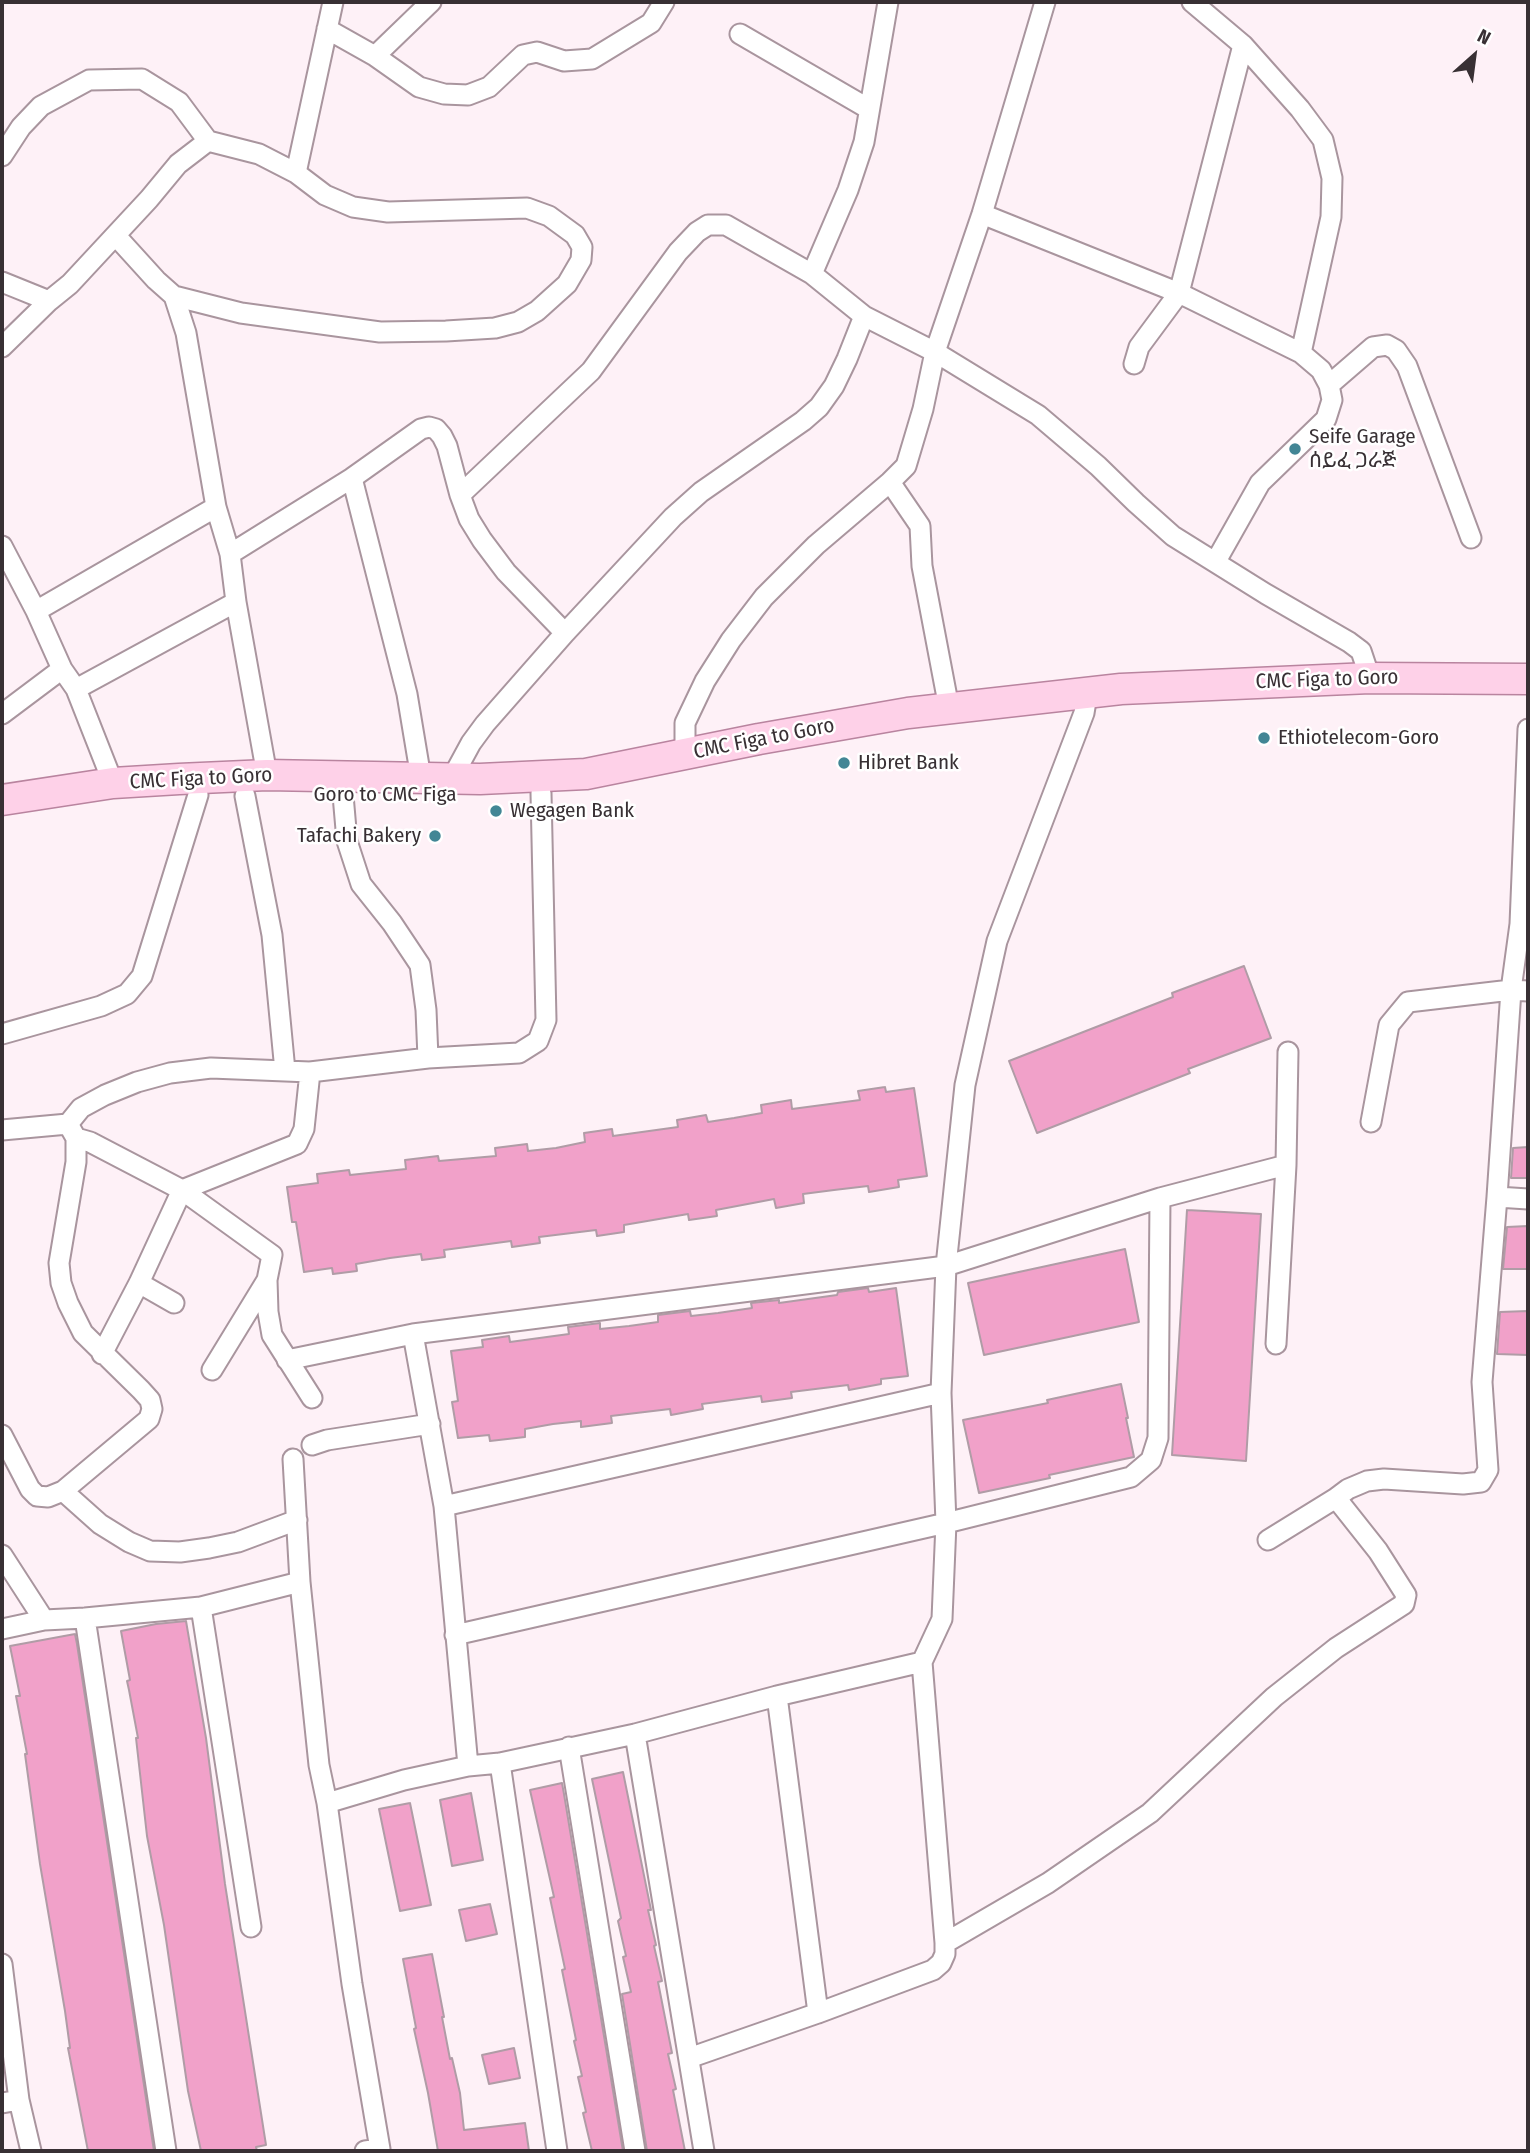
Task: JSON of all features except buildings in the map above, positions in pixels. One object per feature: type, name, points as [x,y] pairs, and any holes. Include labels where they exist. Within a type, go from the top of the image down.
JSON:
[{"type":"main road","name":"CMC Figa to Goro","points":[[2,800],[113,783],[267,775],[515,779],[586,774],[773,736],[948,708],[1085,704],[1121,690],[1370,678],[1528,679]]},
{"type":"main road","points":[[1085,704],[1389,694],[1528,694]]},
{"type":"main road","name":"Goro to CMC Figa","points":[[2,815],[110,799],[198,795],[541,793],[619,783],[906,730],[1071,711],[1085,704]]},
{"type":"street","points":[[296,173],[333,2]]},
{"type":"street","points":[[375,56],[431,2]]},
{"type":"street","points":[[327,29],[375,56],[419,87],[444,94],[468,95],[489,87],[523,55],[537,52],[564,61],[592,59],[651,23],[664,2]]},
{"type":"street","points":[[812,274],[848,190],[864,142],[888,2]]},
{"type":"street","points":[[685,755],[685,723],[705,681],[731,640],[764,597],[816,545],[906,466],[935,352],[982,214],[1045,2]]},
{"type":"street","points":[[1192,2],[1243,45],[1323,139],[1332,178],[1331,217],[1301,353]]},
{"type":"street","points":[[740,34],[869,109]]},
{"type":"street","points":[[1134,364],[1139,347],[1179,293],[1243,45]]},
{"type":"street","points":[[2,156],[21,127],[41,106],[89,80],[142,79],[179,102],[208,141],[259,153],[296,173],[325,195],[353,207],[388,212],[527,208],[549,216],[575,236],[582,247],[582,260],[567,284],[537,311],[518,322],[495,328],[380,332],[241,313],[174,296],[116,236]]},
{"type":"street","points":[[2,347],[49,301],[70,285],[178,164],[208,141]]},
{"type":"street","points":[[982,214],[1179,293],[1301,353],[1321,370],[1332,400],[1326,419],[1260,484],[1216,561]]},
{"type":"street","points":[[460,495],[591,371],[678,252],[697,232],[708,225],[726,225],[812,274],[864,316],[935,352],[1038,415],[1173,536],[1349,642],[1361,652],[1370,678]]},
{"type":"street","points":[[2,282],[49,301]]},
{"type":"street","points":[[174,296],[186,333],[216,507],[230,554],[267,775]]},
{"type":"street","points":[[452,778],[485,724],[673,517],[701,492],[819,407],[843,368],[864,316]]},
{"type":"street","points":[[1329,386],[1373,347],[1387,345],[1396,350],[1407,366],[1471,538]]},
{"type":"street","points":[[230,554],[352,478],[421,429],[429,427],[436,429],[447,446],[469,519],[506,572],[565,633]]},
{"type":"street","points":[[352,478],[407,694],[421,778]]},
{"type":"street","points":[[890,482],[920,526],[922,566],[948,708]]},
{"type":"street","points":[[36,611],[216,507]]},
{"type":"street","points":[[2,546],[62,669],[76,690],[113,783]]},
{"type":"street","points":[[76,690],[236,602]]},
{"type":"street","points":[[2,714],[62,669]]},
{"type":"street","points":[[689,2058],[818,2014],[933,1970],[941,1963],[945,1954],[922,1662],[942,1619],[946,1523],[941,1393],[946,1266],[965,1085],[997,941],[1085,704]]},
{"type":"street","points":[[1268,1540],[1348,1489],[1367,1481],[1384,1479],[1480,1482],[1488,1470],[1482,1382],[1524,924],[1528,729]]},
{"type":"street","points":[[2,1435],[30,1489],[37,1496],[48,1497],[63,1492],[149,1419],[152,1409],[150,1400],[141,1390],[83,1333],[61,1283],[59,1263],[76,1162],[72,1131],[81,1108],[104,1095],[137,1082],[170,1073],[211,1068],[310,1072],[428,1058],[519,1053],[538,1041],[546,1020],[541,793]]},
{"type":"street","points":[[343,794],[347,841],[361,884],[393,923],[420,965],[426,1010],[428,1058]]},
{"type":"street","points":[[2,1034],[101,1006],[127,994],[142,976],[198,795]]},
{"type":"street","points":[[245,796],[272,935],[285,1071]]},
{"type":"street","points":[[1371,1122],[1389,1025],[1408,1002],[1519,991]]},
{"type":"street","points":[[1276,1345],[1289,1052]]},
{"type":"street","points":[[102,1354],[139,1283],[182,1190],[297,1144],[304,1129],[310,1072]]},
{"type":"street","points":[[2,1130],[72,1131],[182,1190],[272,1255],[267,1280],[272,1335],[312,1398]]},
{"type":"street","points":[[287,1360],[413,1334],[946,1266],[1160,1198],[1286,1165]]},
{"type":"street","points":[[1497,1197],[1528,1199]]},
{"type":"street","points":[[455,1635],[946,1523],[1131,1477],[1151,1460],[1158,1438],[1160,1198]]},
{"type":"street","points":[[212,1370],[267,1280]]},
{"type":"street","points":[[139,1283],[174,1303]]},
{"type":"street","points":[[413,1334],[444,1506],[468,1766]]},
{"type":"street","points":[[444,1506],[941,1393]]},
{"type":"street","points":[[312,1446],[327,1440],[430,1424]]},
{"type":"street","points":[[293,1460],[300,1582],[319,1765],[327,1803],[375,2150]]},
{"type":"street","points":[[63,1492],[100,1524],[128,1542],[150,1551],[180,1552],[238,1542],[297,1520]]},
{"type":"street","points":[[945,1943],[1048,1883],[1150,1812],[1274,1697],[1336,1648],[1405,1604],[1406,1595],[1384,1560],[1336,1498]]},
{"type":"street","points":[[2,1555],[44,1620]]},
{"type":"street","points":[[2,1629],[44,1620],[85,1619],[201,1606],[300,1582]]},
{"type":"street","points":[[201,1606],[251,1927]]},
{"type":"street","points":[[85,1619],[166,2151]]},
{"type":"street","points":[[327,1803],[404,1780],[635,1734],[777,1696],[922,1662]]},
{"type":"street","points":[[777,1696],[818,2014]]},
{"type":"street","points":[[635,1734],[704,2151]]},
{"type":"street","points":[[569,1747],[635,2151]]},
{"type":"street","points":[[500,1763],[557,2151]]},
{"type":"street","points":[[2,1971],[10,2102],[31,2151]]},
{"type":"place","name":"Seife Garage ሰይፈ ጋራጅ","points":[[1295,449]]},
{"type":"place","name":"Ethiotelecom-Goro","points":[[1264,738]]},
{"type":"place","name":"Hibret Bank","points":[[844,763]]},
{"type":"place","name":"Wegagen Bank","points":[[496,811]]},
{"type":"place","name":"Tafachi Bakery","points":[[435,836]]}]
